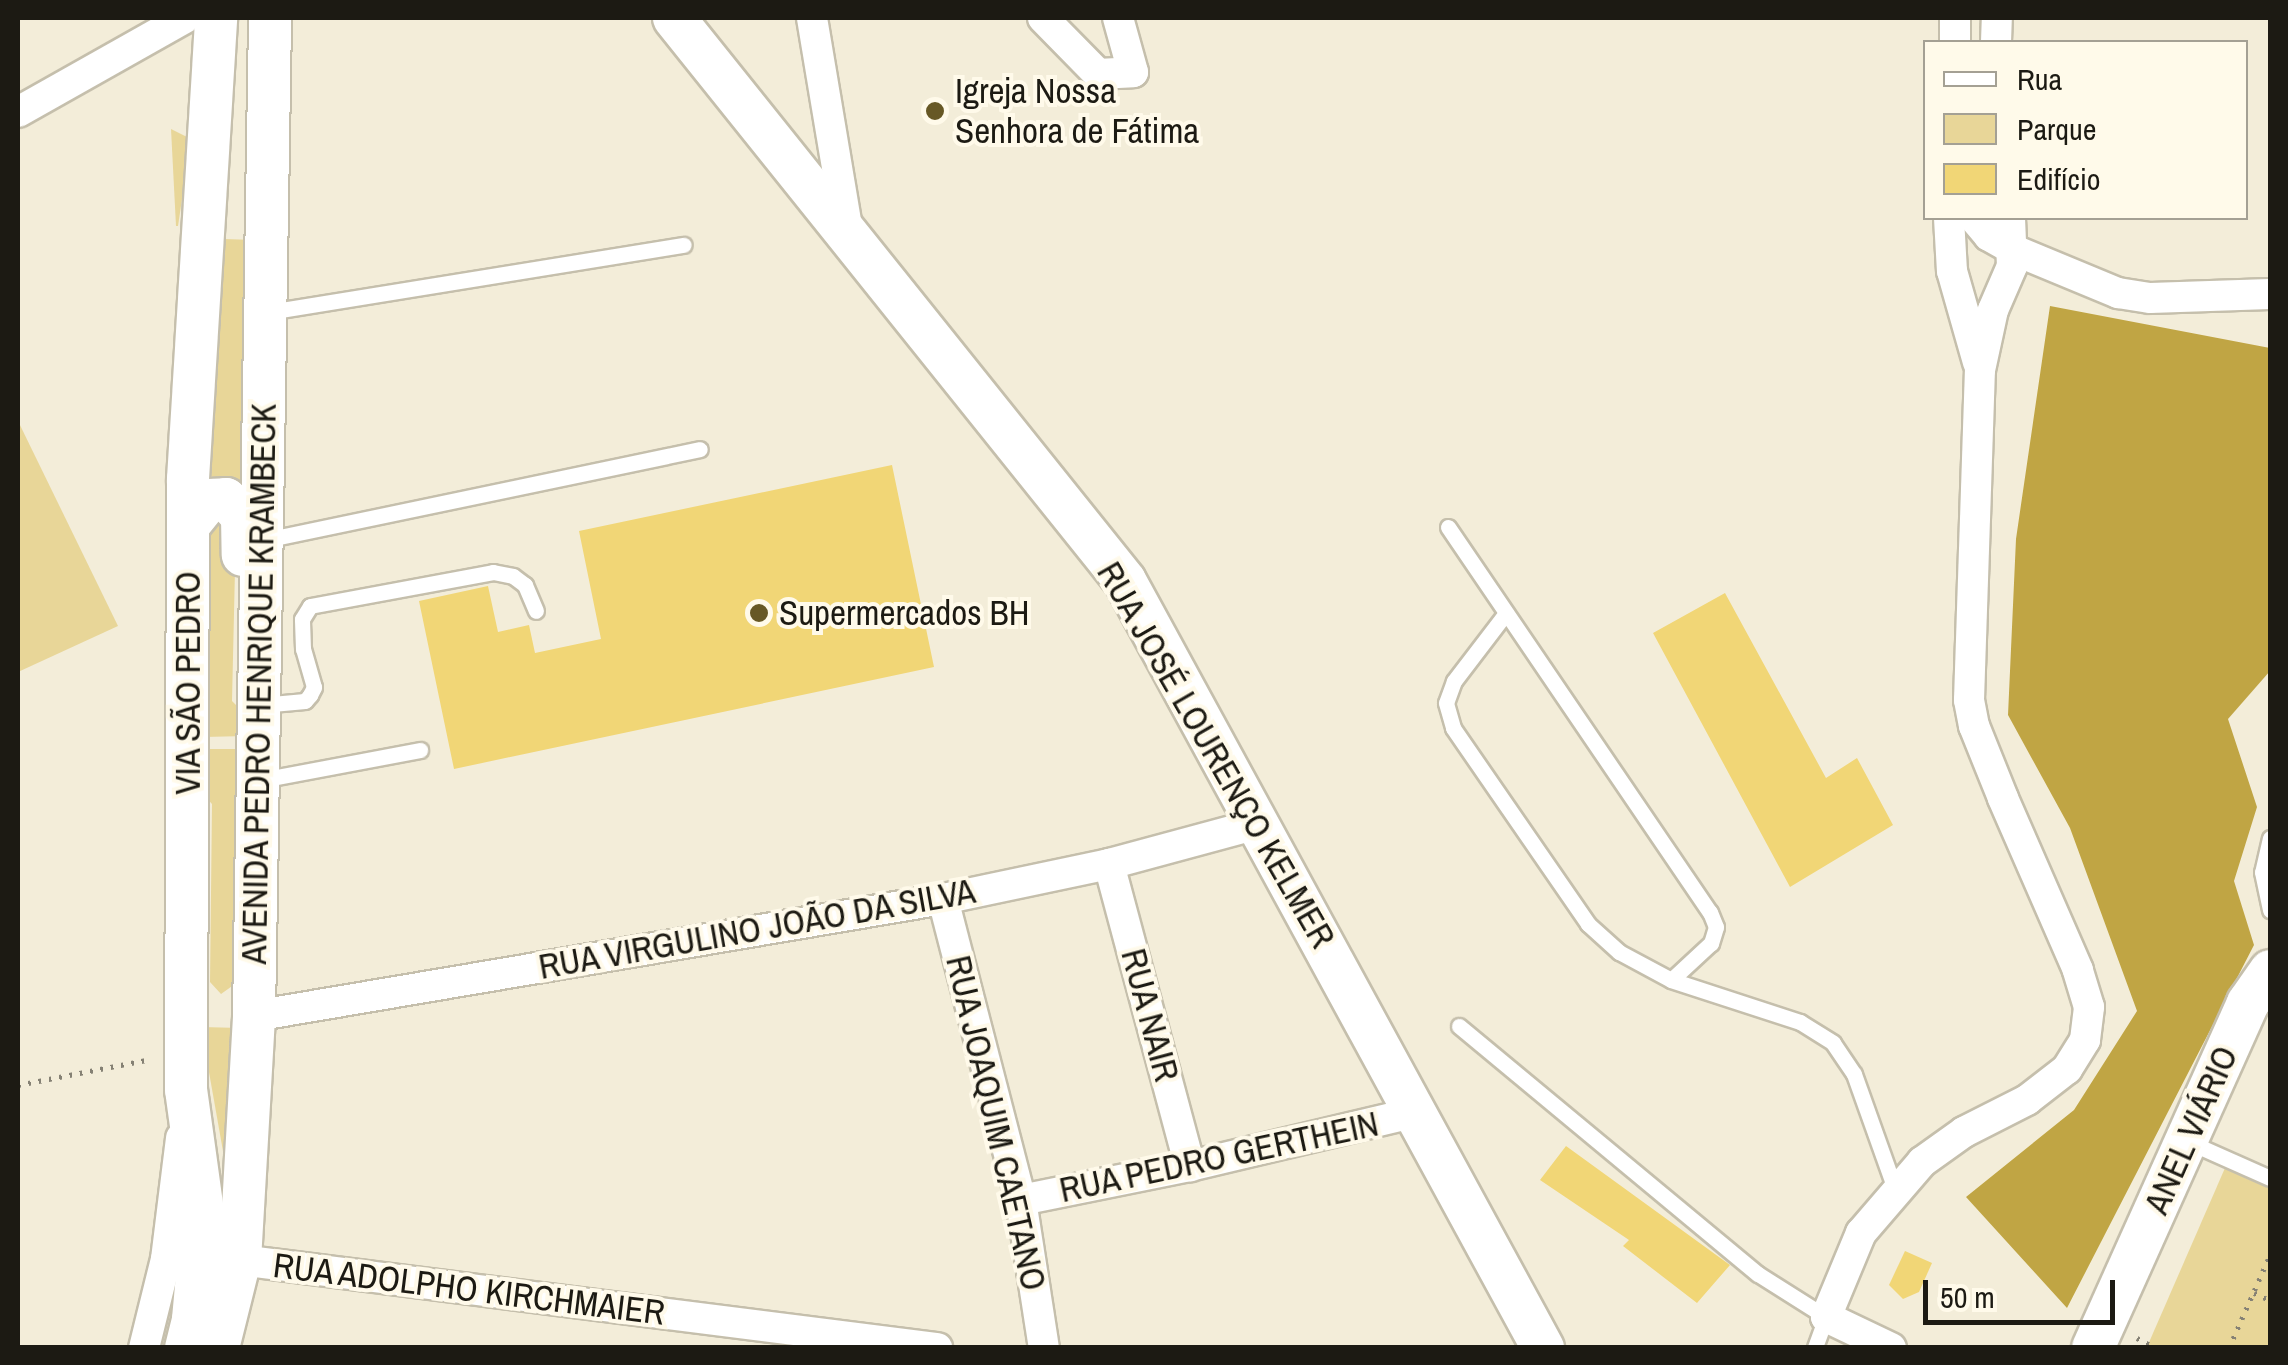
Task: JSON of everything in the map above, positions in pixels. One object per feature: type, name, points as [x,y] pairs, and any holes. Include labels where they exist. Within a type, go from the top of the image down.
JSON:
[{"type":"main road","points":[[187,18],[183,96],[186,110],[209,134]]},
{"type":"main road","name":"VIA SÃO PEDRO","points":[[186,1348],[193,1319],[204,1212],[186,1071],[188,526],[216,18]]},
{"type":"main road","points":[[246,18],[241,128],[250,180],[265,227]]},
{"type":"main road","name":"AVENIDA PEDRO HENRIQUE KRAMBECK","points":[[218,1348],[240,1260],[254,1016],[270,18]]},
{"type":"main road","name":"RUA JOSÉ LOURENÇO KELMER","points":[[674,18],[1125,581],[1543,1348]]},
{"type":"main road","points":[[188,526],[209,500],[226,499],[242,516],[245,694],[258,705]]},
{"type":"main road","points":[[187,797],[202,813],[204,991],[219,1011],[254,1016]]},
{"type":"main road","name":"ANEL VIÁRIO","points":[[2094,1348],[2248,1003],[2270,972]]},
{"type":"street","points":[[18,112],[187,18]]},
{"type":"street","points":[[812,18],[850,240]]},
{"type":"street","points":[[1043,18],[1098,74],[1133,72],[1118,18]]},
{"type":"street","points":[[1949,220],[1952,271],[1980,370]]},
{"type":"street","points":[[1976,220],[1989,236],[2014,250],[2118,293],[2150,298],[2270,294]]},
{"type":"street","points":[[1891,1348],[1826,1318],[1846,1260],[1922,1162],[1950,1142],[2028,1100],[2067,1069],[2085,1040],[2088,1007],[2078,970],[2003,798],[1974,726],[1969,700],[1980,370],[1992,310],[2014,250],[2010,220]]},
{"type":"street","name":"RUA VIRGULINO JOÃO DA SILVA","points":[[254,1016],[943,899],[1109,864],[1257,824]]},
{"type":"street","name":"RUA NAIR","points":[[1109,864],[1190,1166]]},
{"type":"street","name":"RUA JOAQUIM CAETANO","points":[[943,899],[1021,1200],[1044,1348]]},
{"type":"street","points":[[144,1348],[166,1259],[186,1071]]},
{"type":"street","name":"RUA PEDRO GERTHEIN","points":[[1021,1200],[1190,1166],[1416,1112]]},
{"type":"street","name":"RUA ADOLPHO KIRCHMAIER","points":[[240,1260],[937,1348]]},
{"type":"lane","points":[[264,312],[684,244]]},
{"type":"lane","points":[[261,541],[700,449]]},
{"type":"lane","points":[[1448,527],[1710,912],[1716,927],[1710,942],[1671,980]]},
{"type":"lane","points":[[258,705],[305,701],[310,695],[314,687],[303,649],[302,619],[310,606],[494,572],[525,585],[536,611]]},
{"type":"lane","points":[[1506,613],[1454,682],[1446,703],[1453,728],[1588,924],[1619,952],[1671,980],[1800,1022],[1833,1043],[1854,1074],[1896,1192]]},
{"type":"lane","points":[[257,781],[420,750]]},
{"type":"lane","points":[[2270,838],[2262,872],[2270,910]]},
{"type":"lane","points":[[1459,1026],[1758,1274],[1826,1318],[1815,1348]]},
{"type":"lane","points":[[2187,1142],[2270,1178]]},
{"type":"path","points":[[18,1085],[186,1071]]},
{"type":"path","points":[[2229,1348],[2270,1255]]},
{"type":"path","points":[[2254,1292],[2270,1300]]},
{"type":"path","points":[[2136,1338],[2156,1348]]},
{"type":"green space","points":[[171,129],[191,139],[178,226],[176,226]]},
{"type":"green space","points":[[216,239],[255,240],[247,482],[208,480]]},
{"type":"green space","points":[[18,421],[118,626],[18,672]]},
{"type":"green space","points":[[215,516],[236,526],[232,701],[248,717],[247,736],[203,737],[208,527]]},
{"type":"green space","points":[[203,749],[248,749],[235,984],[221,994],[210,982],[212,804],[202,793]]},
{"type":"green space","points":[[201,1027],[241,1028],[232,1202]]},
{"type":"green space","points":[[2225,1168],[2270,1188],[2270,1347],[2147,1347]]},
{"type":"shaded area","points":[[2050,306],[2270,348],[2270,671],[2228,719],[2257,807],[2234,881],[2254,945],[2067,1308],[1966,1197],[2074,1110],[2137,1011],[2070,828],[2008,715],[2016,539]]},
{"type":"building","name":"Supermercados BH","points":[[892,465],[934,667],[454,769],[419,601],[488,586],[498,632],[529,625],[535,653],[601,639],[579,531]]},
{"type":"building","points":[[1725,593],[1826,778],[1857,758],[1893,825],[1790,887],[1653,633]]},
{"type":"building","points":[[1566,1146],[1730,1265],[1697,1303],[1623,1246],[1629,1240],[1540,1180]]},
{"type":"building","points":[[1905,1251],[1932,1263],[1919,1292],[1903,1299],[1889,1285]]},
{"type":"place","name":"Igreja Nossa Senhora de Fátima","points":[[935,111]]},
{"type":"place","name":"Supermercados BH","points":[[759,613]]}]
